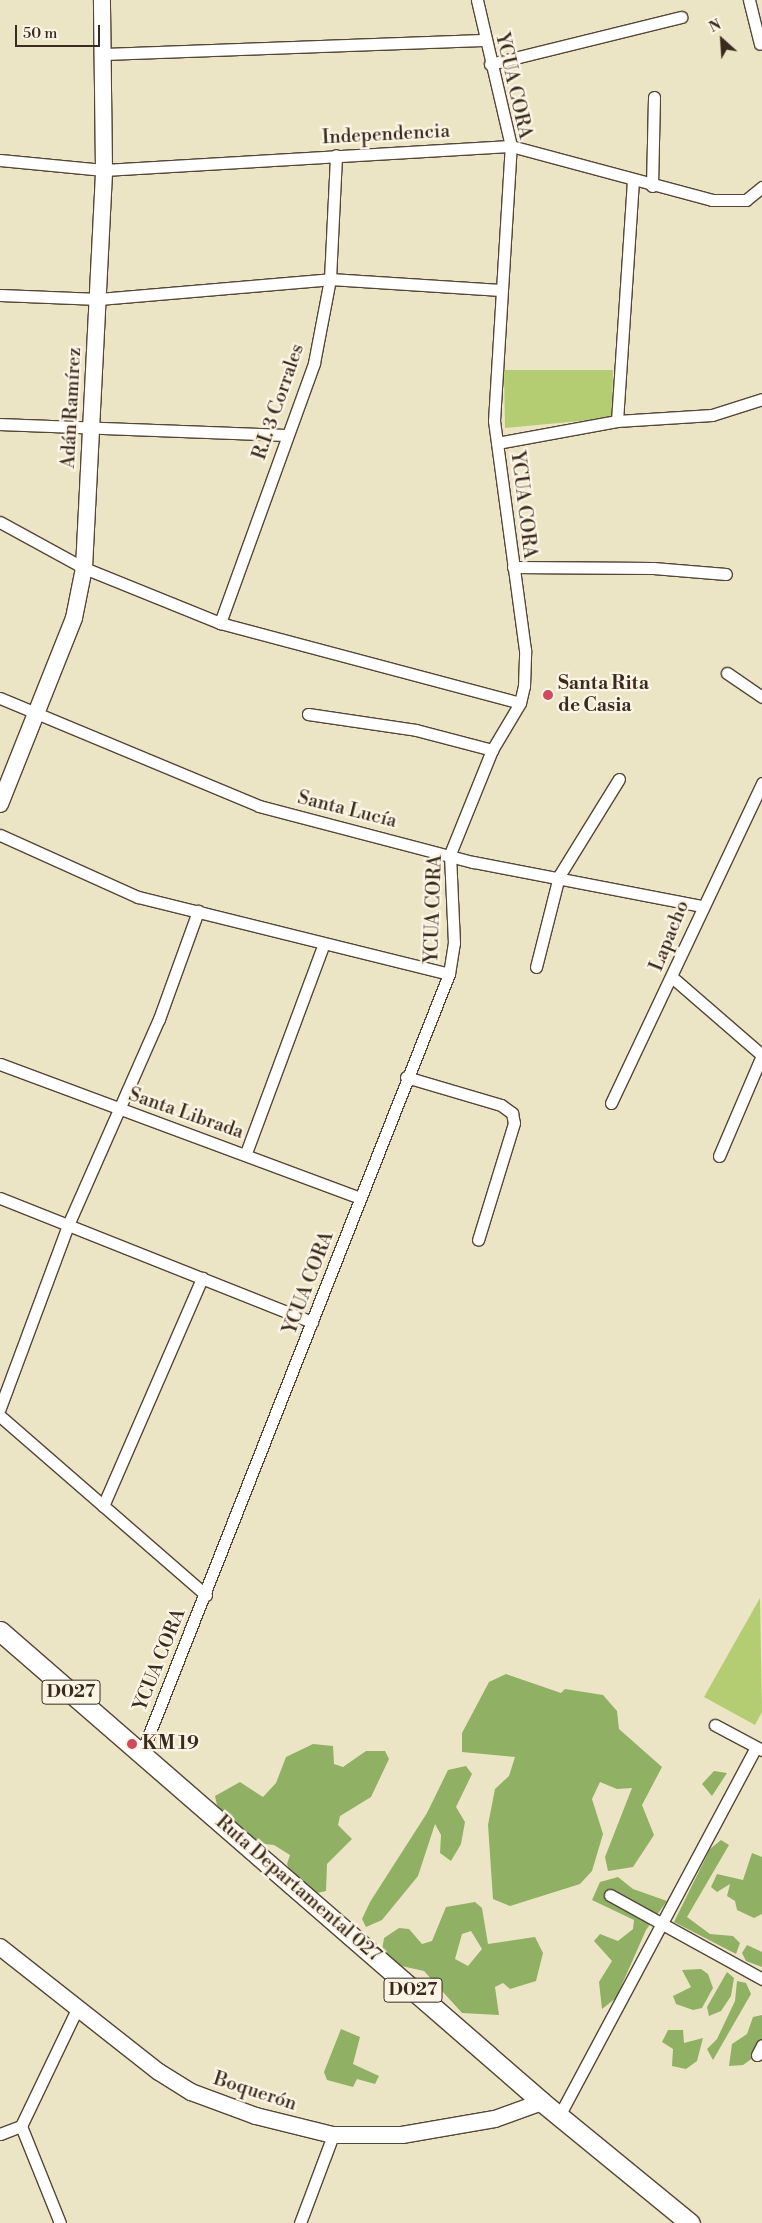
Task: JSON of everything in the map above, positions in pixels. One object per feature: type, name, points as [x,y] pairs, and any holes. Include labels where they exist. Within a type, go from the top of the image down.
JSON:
[{"type":"main road","name":"Ruta Departamental 027","points":[[0,1631],[142,1752],[542,2102],[690,2223]]},
{"type":"street","name":"Adán Ramírez","points":[[0,804],[74,618],[84,568],[104,170],[102,0]]},
{"type":"street","name":"YCUA CORA","points":[[142,1752],[206,1595],[406,1077],[450,974],[454,943],[450,854],[492,750],[520,704],[526,671],[497,443],[494,404],[511,146],[484,40],[477,0]]},
{"type":"street","points":[[749,0],[760,44]]},
{"type":"street","points":[[490,64],[681,17]]},
{"type":"street","points":[[102,54],[484,40]]},
{"type":"street","points":[[652,186],[654,97]]},
{"type":"street","name":"Independencia","points":[[0,160],[104,170],[511,146],[633,182],[735,202],[762,187]]},
{"type":"street","name":"R.I. 3 Corrales","points":[[220,623],[314,363],[330,280],[336,155]]},
{"type":"street","points":[[617,421],[633,182]]},
{"type":"street","points":[[0,295],[99,299],[330,280],[501,290]]},
{"type":"street","points":[[497,443],[617,421],[712,415],[762,399]]},
{"type":"street","points":[[0,424],[287,435]]},
{"type":"street","points":[[0,522],[84,568],[220,623],[520,704]]},
{"type":"street","points":[[513,567],[652,568],[726,574]]},
{"type":"street","points":[[727,673],[762,697]]},
{"type":"street","name":"Santa Lucía","points":[[0,698],[38,712],[226,795],[450,854],[701,906]]},
{"type":"street","points":[[308,714],[416,730],[492,750]]},
{"type":"street","points":[[536,967],[560,876],[619,779]]},
{"type":"street","name":"Lapacho","points":[[611,1103],[673,978],[701,906],[762,783]]},
{"type":"street","points":[[0,835],[138,897],[323,946],[450,974]]},
{"type":"street","points":[[0,1408],[68,1225],[159,1019],[198,912]]},
{"type":"street","points":[[246,1153],[323,946]]},
{"type":"street","points":[[673,978],[762,1055],[719,1156]]},
{"type":"street","name":"Santa Librada","points":[[0,1064],[246,1153],[360,1198]]},
{"type":"street","points":[[406,1077],[501,1105],[512,1113],[514,1124],[478,1240]]},
{"type":"street","points":[[0,1198],[312,1322]]},
{"type":"street","points":[[103,1506],[202,1278]]},
{"type":"street","points":[[0,1416],[206,1595]]},
{"type":"street","points":[[559,2116],[661,1923],[759,1748],[715,1725]]},
{"type":"street","points":[[610,1895],[762,1979]]},
{"type":"street","name":"Boquerón","points":[[0,1946],[76,2010],[191,2092],[256,2116],[332,2135],[402,2135],[495,2119],[542,2102]]},
{"type":"street","points":[[0,2134],[21,2126],[76,2010]]},
{"type":"street","points":[[21,2126],[60,2223]]},
{"type":"street","points":[[300,2223],[332,2135]]},
{"type":"green space","points":[[504,370],[613,370],[612,418],[505,428]]},
{"type":"green space","points":[[760,1598],[762,1712],[755,1725],[704,1697]]},
{"type":"green space","points":[[506,1674],[561,1693],[565,1689],[603,1695],[617,1711],[619,1729],[662,1767],[642,1805],[654,1835],[633,1867],[608,1871],[605,1857],[632,1788],[617,1789],[600,1782],[592,1799],[603,1834],[592,1871],[580,1884],[510,1906],[493,1899],[488,1825],[495,1789],[509,1776],[515,1757],[462,1752],[462,1733],[489,1682]]},
{"type":"green space","points":[[313,1744],[333,1746],[334,1764],[343,1767],[366,1751],[385,1751],[389,1759],[371,1797],[340,1816],[338,1825],[352,1839],[327,1864],[326,1891],[308,1895],[294,1882],[287,1864],[290,1855],[274,1845],[256,1843],[219,1814],[215,1796],[240,1782],[263,1797],[276,1783],[286,1757]]},
{"type":"green space","points":[[466,1766],[472,1774],[456,1807],[465,1822],[461,1844],[451,1861],[440,1853],[441,1835],[435,1824],[418,1876],[382,1920],[366,1927],[362,1919],[370,1902],[427,1813],[448,1770]]},
{"type":"green space","points":[[714,1771],[727,1773],[712,1796],[702,1784]]},
{"type":"green space","points":[[721,1840],[729,1845],[687,1917],[710,1934],[733,1936],[740,1943],[736,1954],[674,1922],[710,1849]]},
{"type":"green space","points":[[752,1853],[762,1857],[762,1914],[754,1918],[737,1910],[735,1901],[727,1896],[730,1884],[717,1892],[711,1887],[717,1874],[743,1880]]},
{"type":"green space","points":[[618,1877],[633,1889],[667,1901],[646,1930],[616,1998],[602,2009],[599,1982],[612,1961],[594,1941],[600,1934],[618,1941],[633,1929],[634,1920],[592,1900],[600,1882]]},
{"type":"green space","points":[[475,1902],[482,1908],[488,1944],[535,1937],[543,1953],[536,1981],[510,1989],[503,1983],[495,1987],[499,2015],[462,2013],[424,1971],[388,1963],[381,1956],[384,1938],[399,1928],[409,1929],[422,1944],[432,1941],[446,1907]],"holes":[[[471,1931],[482,1949],[468,1966],[455,1959],[462,1934]]]},
{"type":"green space","points":[[747,1945],[762,1952],[762,1967],[746,1961],[742,1953]]},
{"type":"green space","points":[[701,1969],[708,1974],[713,1988],[702,2008],[693,2010],[676,2004],[673,1996],[691,1987],[682,1970]]},
{"type":"green space","points":[[727,1972],[734,1978],[731,1996],[721,2011],[709,2016],[707,2007]]},
{"type":"green space","points":[[737,1981],[746,1983],[751,1994],[713,2060],[707,2049],[717,2039],[735,2001]]},
{"type":"green space","points":[[762,2015],[762,2046],[757,2055],[743,2065],[729,2066],[732,2044],[747,2034],[753,2017]]},
{"type":"green space","points":[[341,2029],[360,2037],[353,2064],[379,2076],[375,2084],[357,2079],[353,2087],[327,2080],[324,2072]]},
{"type":"green space","points":[[668,2030],[683,2030],[684,2043],[703,2038],[697,2061],[686,2069],[672,2066],[673,2049],[662,2042]]},
{"type":"place","name":"Santa Rita de Casia","points":[[548,695]]},
{"type":"place","name":"KM 19","points":[[132,1744]]}]
